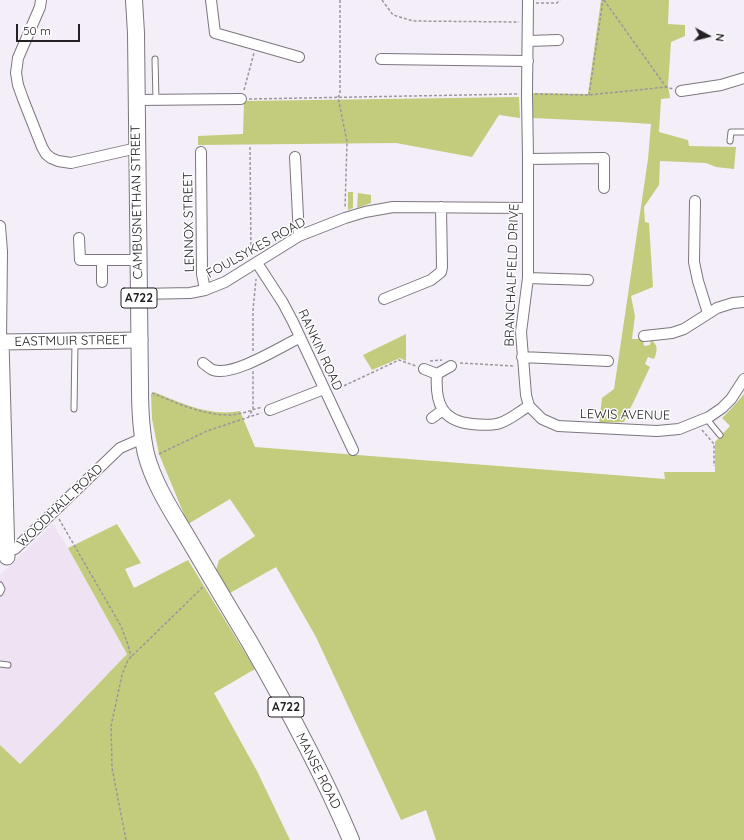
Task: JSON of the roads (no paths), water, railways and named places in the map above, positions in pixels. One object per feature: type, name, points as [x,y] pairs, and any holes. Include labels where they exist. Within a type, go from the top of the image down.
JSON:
[{"type":"main road","name":"CAMBUSNETHAN STREET","points":[[134,0],[136,33],[138,294],[140,388],[143,438],[148,459],[158,484],[212,578]]},
{"type":"main road","name":"MANSE ROAD","points":[[212,578],[267,672],[294,722],[351,840]]},
{"type":"street","points":[[41,0],[40,7],[18,58],[16,73],[18,85],[42,147],[51,158],[58,161],[71,163],[137,148]]},
{"type":"street","points":[[211,0],[215,33],[299,57]]},
{"type":"street","name":"BRANCHALFIELD DRIVE","points":[[528,2],[528,278],[521,332],[526,395],[529,406]]},
{"type":"street","points":[[528,41],[558,40]]},
{"type":"street","points":[[381,59],[528,61]]},
{"type":"street","points":[[681,91],[721,85],[744,78]]},
{"type":"street","points":[[136,100],[241,99]]},
{"type":"street","name":"LENNOX STREET","points":[[201,152],[202,274],[205,290]]},
{"type":"street","points":[[295,157],[299,236]]},
{"type":"street","points":[[528,159],[604,158],[604,188]]},
{"type":"street","points":[[695,200],[694,262],[708,313]]},
{"type":"street","name":"FOULSYKES ROAD","points":[[138,294],[190,293],[205,290],[225,282],[256,266],[299,236],[345,218],[366,212],[393,207],[528,208]]},
{"type":"street","points":[[384,299],[431,280],[441,272],[441,207]]},
{"type":"street","points":[[0,226],[2,252],[1,342]]},
{"type":"street","points":[[79,238],[80,260],[138,260]]},
{"type":"street","points":[[102,260],[102,282]]},
{"type":"street","name":"RANKIN ROAD","points":[[256,266],[283,303],[353,450]]},
{"type":"street","points":[[528,278],[588,280]]},
{"type":"street","points":[[644,336],[672,333],[684,329],[708,313],[733,302],[744,302]]},
{"type":"street","points":[[203,363],[213,370],[223,371],[238,369],[299,338]]},
{"type":"street","name":"EASTMUIR STREET","points":[[7,556],[1,402],[1,342],[140,340]]},
{"type":"street","points":[[523,361],[608,361]]},
{"type":"street","points":[[449,363],[437,374],[436,393],[438,402],[443,410],[454,420],[464,423],[487,425],[500,423],[529,406]]},
{"type":"street","points":[[423,365],[437,374]]},
{"type":"street","name":"LEWIS AVENUE","points":[[529,406],[542,419],[558,426],[657,431],[679,429],[696,423],[722,408],[731,399],[744,379]]},
{"type":"street","points":[[270,410],[325,391]]},
{"type":"street","points":[[432,418],[443,410]]},
{"type":"street","name":"WOODHALL ROAD","points":[[7,556],[120,448],[143,438]]},
{"type":"lane","points":[[155,59],[156,100]]},
{"type":"lane","points":[[730,141],[731,132],[744,132]]},
{"type":"lane","points":[[74,409],[75,342]]},
{"type":"lane","points":[[706,418],[720,435]]},
{"type":"lane","points":[[0,585],[2,589],[0,593]]},
{"type":"lane","points":[[0,664],[8,665]]}]
